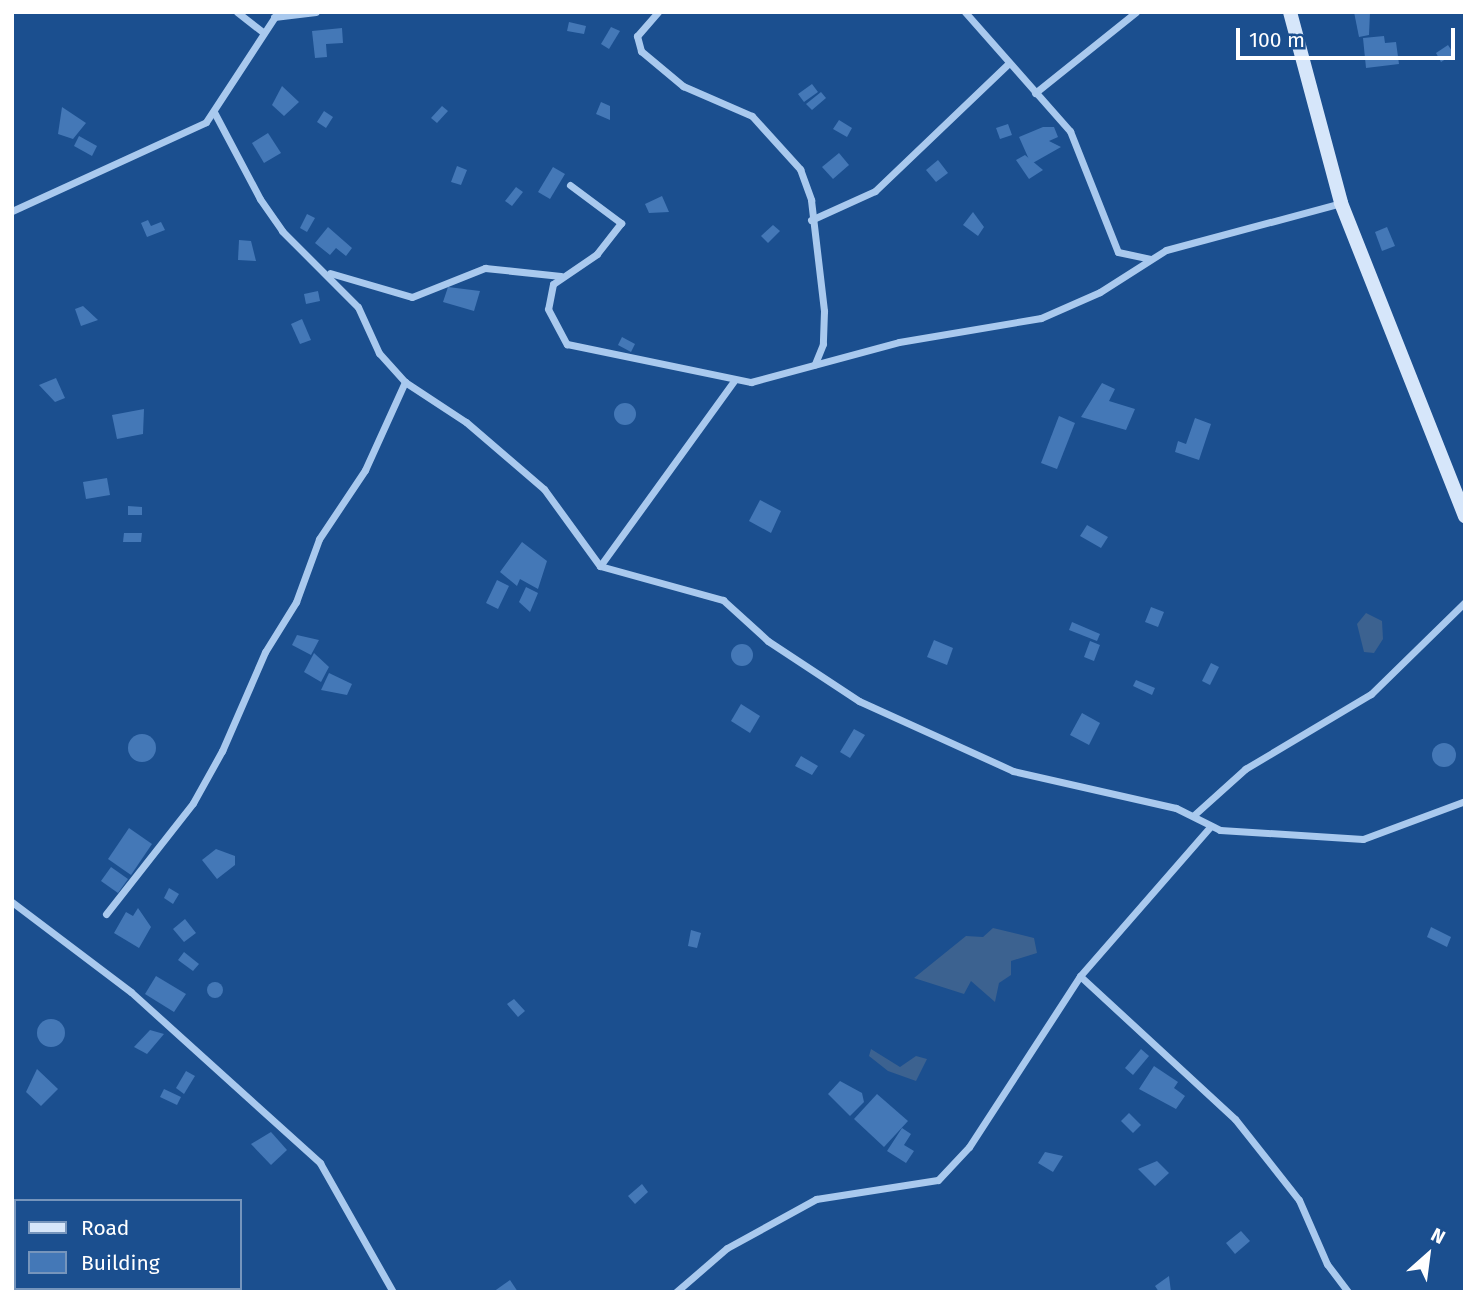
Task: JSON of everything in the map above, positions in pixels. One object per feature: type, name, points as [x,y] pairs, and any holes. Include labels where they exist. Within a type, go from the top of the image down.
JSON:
[{"type":"street","points":[[237,12],[261,32]]},
{"type":"street","points":[[12,211],[185,134],[214,112],[261,32],[276,15],[316,12]]},
{"type":"street","points":[[658,12],[639,33],[637,45],[660,72],[770,130],[800,169],[811,220],[824,311],[823,344],[815,364]]},
{"type":"street","points":[[965,12],[1007,64],[1070,131],[1118,252],[1151,259]]},
{"type":"street","points":[[1035,93],[1136,12]]},
{"type":"street","points":[[1290,12],[1341,204],[1465,516]]},
{"type":"street","points":[[811,220],[875,191],[1007,64]]},
{"type":"street","points":[[214,112],[260,199],[358,307],[379,353],[405,382],[458,416],[544,489],[600,566],[723,600],[768,641],[849,695],[1013,771],[1194,815],[1211,826],[1273,838],[1316,833],[1363,839],[1465,801]]},
{"type":"street","points":[[570,185],[621,223],[597,254],[561,276],[548,309],[567,344],[734,381],[899,342],[1041,318],[1151,259],[1341,204]]},
{"type":"street","points":[[320,267],[367,289],[412,297],[485,268],[561,276]]},
{"type":"street","points":[[600,566],[734,381]]},
{"type":"street","points":[[106,914],[211,772],[265,652],[296,602],[319,539],[365,470],[405,382]]},
{"type":"street","points":[[1194,815],[1245,769],[1371,694],[1465,602]]},
{"type":"street","points":[[676,1292],[727,1248],[816,1199],[938,1180],[974,1140],[1080,976],[1211,826]]},
{"type":"street","points":[[12,902],[131,992],[320,1163],[393,1292]]},
{"type":"street","points":[[1080,976],[1235,1119],[1299,1200],[1328,1264],[1348,1292]]},
{"type":"water","points":[[1366,613],[1382,621],[1383,639],[1374,653],[1364,652],[1357,624]]},
{"type":"water","points":[[993,928],[1034,938],[1037,953],[1011,961],[1011,975],[999,983],[995,1002],[971,981],[964,994],[914,978],[966,936],[983,937]]},
{"type":"water","points":[[871,1049],[900,1067],[916,1056],[927,1059],[916,1081],[888,1071],[869,1056]]},
{"type":"building","points":[[1354,12],[1370,12],[1369,35],[1359,37]]},
{"type":"building","points":[[569,22],[586,26],[584,34],[567,31]]},
{"type":"building","points":[[611,27],[620,31],[609,49],[601,44]]},
{"type":"building","points":[[342,28],[343,43],[326,44],[327,57],[315,58],[312,31]]},
{"type":"building","points":[[1384,36],[1385,43],[1396,42],[1399,64],[1366,68],[1363,38]]},
{"type":"building","points":[[1448,45],[1454,54],[1441,62],[1436,53]]},
{"type":"building","points":[[812,84],[818,92],[804,102],[798,94]]},
{"type":"building","points":[[282,86],[299,102],[284,116],[272,105]]},
{"type":"building","points":[[821,92],[826,98],[812,110],[806,104]]},
{"type":"building","points":[[601,102],[610,106],[610,120],[596,114]]},
{"type":"building","points":[[442,106],[448,111],[437,123],[431,118]]},
{"type":"building","points":[[62,107],[86,123],[73,139],[58,134]]},
{"type":"building","points":[[324,111],[333,117],[326,128],[317,122]]},
{"type":"building","points":[[839,120],[852,128],[847,137],[833,129]]},
{"type":"building","points":[[1008,124],[1012,135],[1000,139],[996,128]]},
{"type":"building","points":[[1043,127],[1054,127],[1058,137],[1049,141],[1061,147],[1031,164],[1019,137]]},
{"type":"building","points":[[268,133],[281,153],[264,163],[252,143]]},
{"type":"building","points":[[79,136],[97,146],[92,156],[74,146]]},
{"type":"building","points":[[839,153],[849,165],[833,179],[822,167]]},
{"type":"building","points":[[1025,155],[1043,170],[1029,179],[1016,160]]},
{"type":"building","points":[[938,160],[948,173],[936,182],[926,170]]},
{"type":"building","points":[[457,166],[467,170],[461,185],[451,182]]},
{"type":"building","points":[[553,167],[565,174],[550,199],[538,192]]},
{"type":"building","points":[[516,187],[523,192],[512,206],[505,201]]},
{"type":"building","points":[[662,196],[669,212],[649,213],[645,204]]},
{"type":"building","points":[[973,212],[984,227],[978,236],[963,225]]},
{"type":"building","points":[[307,214],[315,218],[307,232],[300,228]]},
{"type":"building","points":[[148,220],[151,226],[161,222],[165,230],[147,237],[141,223]]},
{"type":"building","points":[[773,225],[780,231],[768,243],[761,236]]},
{"type":"building","points":[[328,227],[352,248],[346,256],[336,248],[330,255],[315,243]]},
{"type":"building","points":[[1387,227],[1395,246],[1382,251],[1375,232]]},
{"type":"building","points":[[239,240],[251,241],[256,261],[238,260]]},
{"type":"building","points":[[448,287],[480,291],[474,311],[443,302]]},
{"type":"building","points":[[318,291],[320,301],[306,304],[304,294]]},
{"type":"building","points":[[83,306],[98,320],[81,326],[75,309]]},
{"type":"building","points":[[302,319],[311,340],[300,344],[291,324]]},
{"type":"building","points":[[622,337],[635,344],[631,352],[618,345]]},
{"type":"building","points":[[56,378],[65,398],[55,402],[39,385]]},
{"type":"building","points":[[1102,383],[1115,389],[1109,401],[1135,409],[1126,430],[1081,417]]},
{"type":"building","points":[[625,403],[635,410],[636,414],[629,424],[625,425],[615,418],[614,414],[621,404]]},
{"type":"building","points":[[144,409],[143,434],[117,439],[112,415]]},
{"type":"building","points":[[1059,416],[1075,423],[1057,469],[1041,463]]},
{"type":"building","points":[[1195,418],[1211,424],[1199,460],[1175,452],[1178,441],[1186,444]]},
{"type":"building","points":[[107,478],[110,495],[86,499],[83,482]]},
{"type":"building","points":[[760,500],[781,511],[771,533],[749,521]]},
{"type":"building","points":[[128,506],[142,507],[142,515],[128,515]]},
{"type":"building","points":[[1087,525],[1108,537],[1101,548],[1080,536]]},
{"type":"building","points":[[124,533],[142,533],[141,542],[123,542]]},
{"type":"building","points":[[522,542],[547,561],[538,589],[520,579],[517,586],[500,572]]},
{"type":"building","points":[[497,580],[509,586],[498,609],[486,603]]},
{"type":"building","points":[[526,587],[538,593],[530,612],[519,602]]},
{"type":"building","points":[[1151,607],[1164,612],[1158,627],[1145,622]]},
{"type":"building","points":[[1072,622],[1100,634],[1097,641],[1069,630]]},
{"type":"building","points":[[297,635],[319,640],[311,655],[292,645]]},
{"type":"building","points":[[934,640],[953,648],[947,665],[927,657]]},
{"type":"building","points":[[1090,641],[1100,645],[1094,661],[1084,657]]},
{"type":"building","points":[[742,644],[750,647],[753,655],[750,663],[742,666],[734,663],[731,655],[734,647]]},
{"type":"building","points":[[314,653],[329,667],[321,682],[304,672]]},
{"type":"building","points":[[1211,663],[1219,667],[1210,685],[1202,681]]},
{"type":"building","points":[[329,673],[352,684],[347,695],[321,690]]},
{"type":"building","points":[[1136,680],[1155,688],[1152,695],[1133,686]]},
{"type":"building","points":[[741,704],[760,716],[750,733],[731,721]]},
{"type":"building","points":[[1082,713],[1100,723],[1089,745],[1070,735]]},
{"type":"building","points":[[854,729],[865,735],[850,758],[840,752]]},
{"type":"building","points":[[142,734],[152,738],[156,748],[152,758],[142,762],[132,758],[128,748],[132,738]]},
{"type":"building","points":[[1444,743],[1455,750],[1456,755],[1449,766],[1444,767],[1433,760],[1432,755],[1439,744]]},
{"type":"building","points":[[801,756],[818,766],[812,775],[795,766]]},
{"type":"building","points":[[129,828],[152,844],[131,875],[108,859]]},
{"type":"building","points":[[216,849],[235,856],[235,865],[217,879],[202,860]]},
{"type":"building","points":[[111,867],[128,879],[118,893],[101,881]]},
{"type":"building","points":[[169,888],[179,894],[173,904],[164,898]]},
{"type":"building","points":[[138,908],[151,927],[139,948],[114,933],[126,912],[133,916]]},
{"type":"building","points":[[185,919],[196,933],[184,942],[173,929]]},
{"type":"building","points":[[1431,927],[1451,937],[1447,947],[1427,937]]},
{"type":"building","points":[[691,930],[701,933],[697,948],[688,946]]},
{"type":"building","points":[[184,952],[199,964],[193,971],[178,960]]},
{"type":"building","points":[[156,976],[186,994],[174,1012],[145,994]]},
{"type":"building","points":[[212,982],[218,982],[223,990],[221,996],[212,998],[207,993],[207,987]]},
{"type":"building","points":[[514,999],[525,1011],[518,1017],[507,1004]]},
{"type":"building","points":[[51,1019],[61,1023],[65,1033],[61,1043],[51,1047],[41,1043],[37,1033],[41,1023]]},
{"type":"building","points":[[150,1030],[164,1034],[147,1054],[134,1047]]},
{"type":"building","points":[[1141,1049],[1149,1056],[1133,1075],[1125,1068]]},
{"type":"building","points":[[1154,1066],[1178,1082],[1174,1088],[1185,1096],[1176,1109],[1139,1089]]},
{"type":"building","points":[[37,1069],[58,1089],[41,1106],[26,1092]]},
{"type":"building","points":[[186,1071],[195,1076],[184,1094],[176,1088]]},
{"type":"building","points":[[840,1081],[862,1093],[864,1102],[850,1116],[828,1094]]},
{"type":"building","points":[[164,1089],[181,1097],[177,1105],[160,1097]]},
{"type":"building","points":[[877,1094],[908,1121],[884,1147],[854,1119]]},
{"type":"building","points":[[1129,1113],[1141,1125],[1133,1133],[1121,1121]]},
{"type":"building","points":[[902,1128],[911,1134],[904,1145],[914,1151],[906,1163],[887,1151]]},
{"type":"building","points":[[271,1132],[287,1150],[271,1165],[251,1144]]},
{"type":"building","points":[[1045,1152],[1063,1156],[1053,1172],[1038,1163]]},
{"type":"building","points":[[1157,1161],[1169,1173],[1155,1186],[1138,1169]]},
{"type":"building","points":[[642,1184],[648,1192],[635,1204],[628,1196]]},
{"type":"building","points":[[1241,1231],[1250,1241],[1235,1254],[1226,1243]]},
{"type":"building","points":[[1169,1276],[1171,1292],[1159,1292],[1155,1286]]},
{"type":"building","points":[[510,1280],[518,1292],[493,1292]]}]
